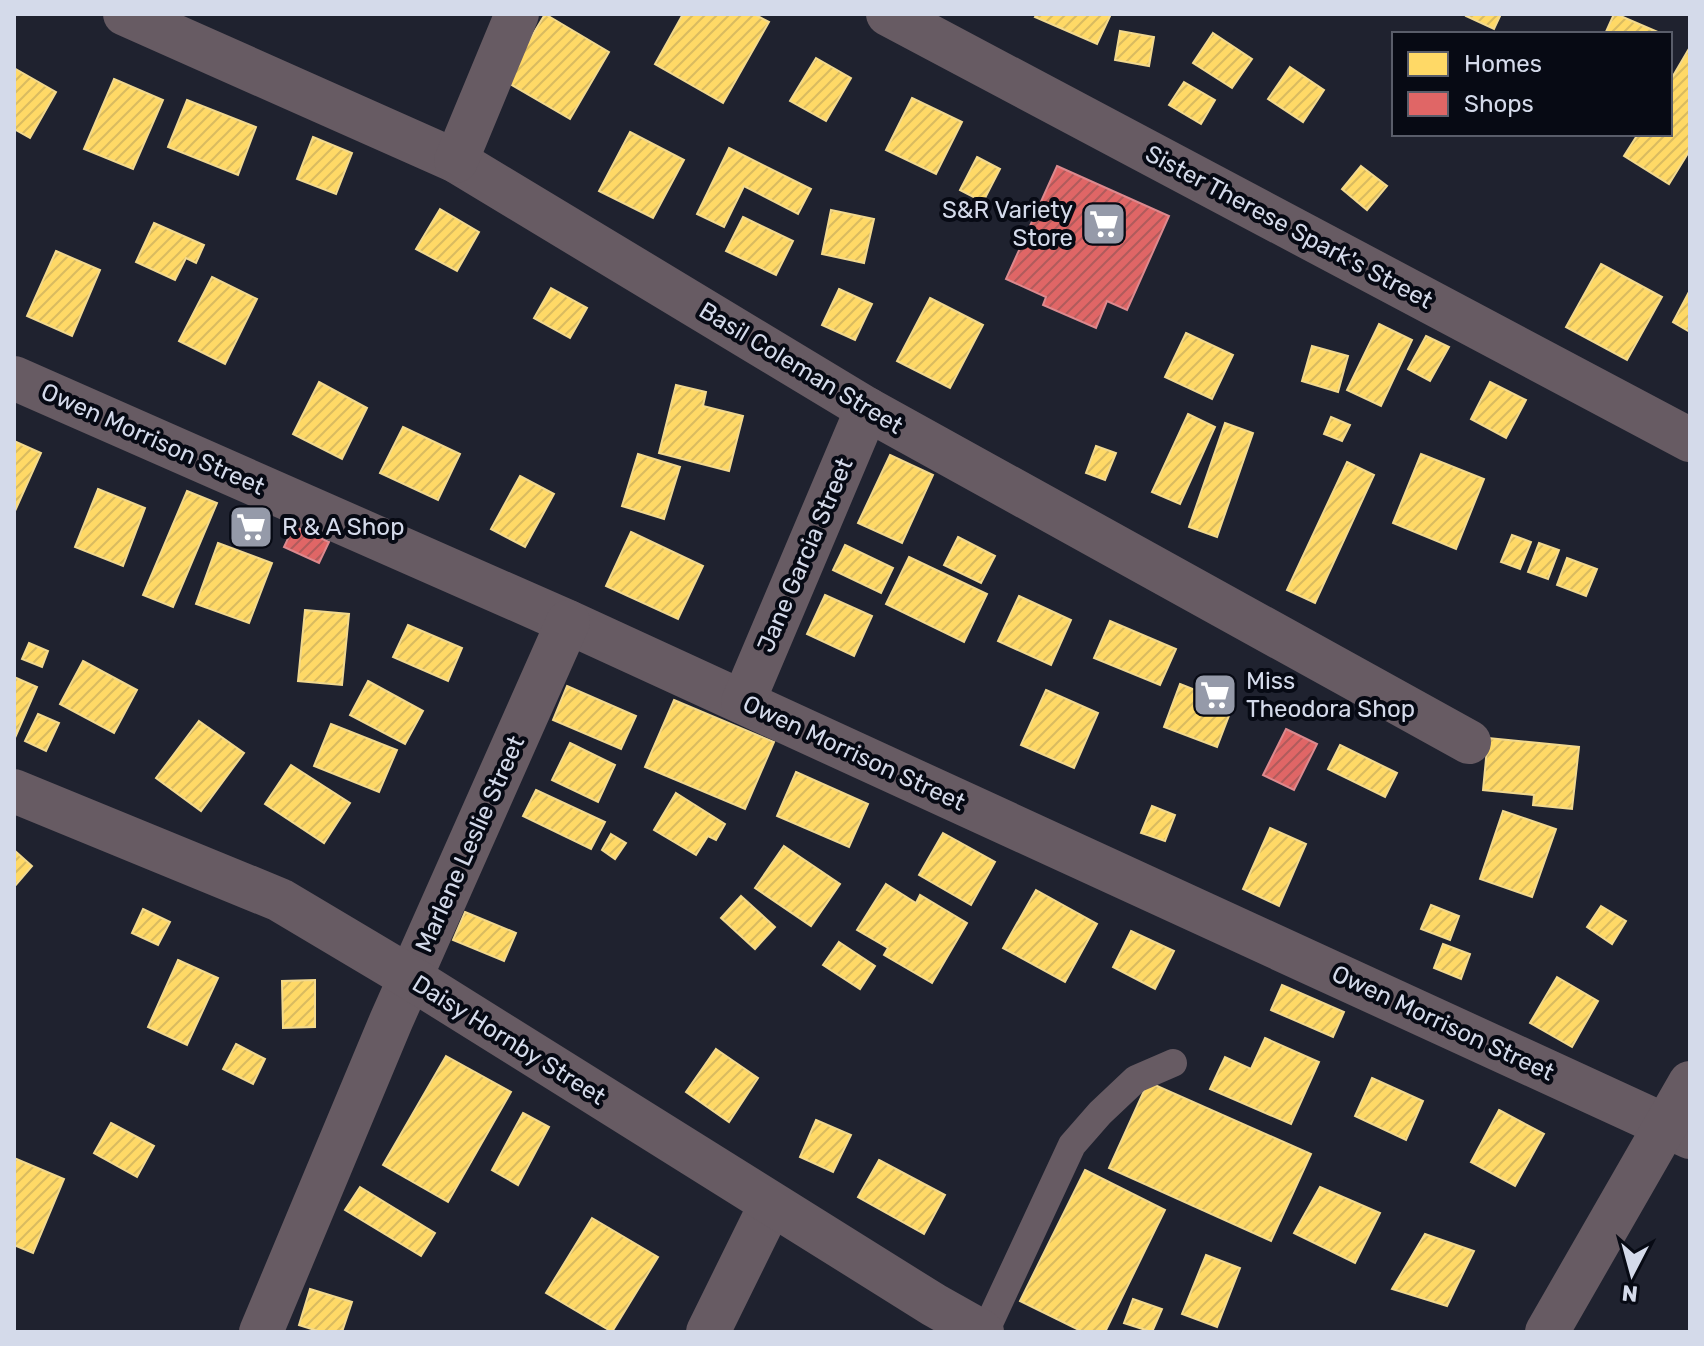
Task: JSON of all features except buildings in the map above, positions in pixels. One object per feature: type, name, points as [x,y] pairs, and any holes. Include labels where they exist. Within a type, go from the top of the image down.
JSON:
[{"type":"street","name":"Basil Coleman Street","points":[[125,14],[456,161],[867,409],[1469,742]]},
{"type":"street","points":[[456,161],[517,14]]},
{"type":"street","name":"Sister Therese Spark's Street","points":[[888,14],[1690,440]]},
{"type":"street","name":"Owen Morrison Street","points":[[14,378],[568,622],[1678,1131]]},
{"type":"street","name":"Jane Garcia Street","points":[[743,702],[867,409]]},
{"type":"street","name":"Marlene Leslie Street","points":[[261,1332],[411,978],[568,622]]},
{"type":"street","name":"Daisy Hornby Street","points":[[14,791],[280,900],[984,1332]]},
{"type":"street","points":[[1547,1332],[1678,1131],[1690,1083]]},
{"type":"street","points":[[708,1332],[771,1204]]},
{"type":"lane","points":[[984,1332],[1072,1145],[1136,1079],[1173,1063]]},
{"type":"place","name":"S&R Variety Store","points":[[1104,224]]},
{"type":"place","name":"R & A Shop","points":[[251,527]]},
{"type":"place","name":"Miss Theodora Shop","points":[[1215,695]]}]
